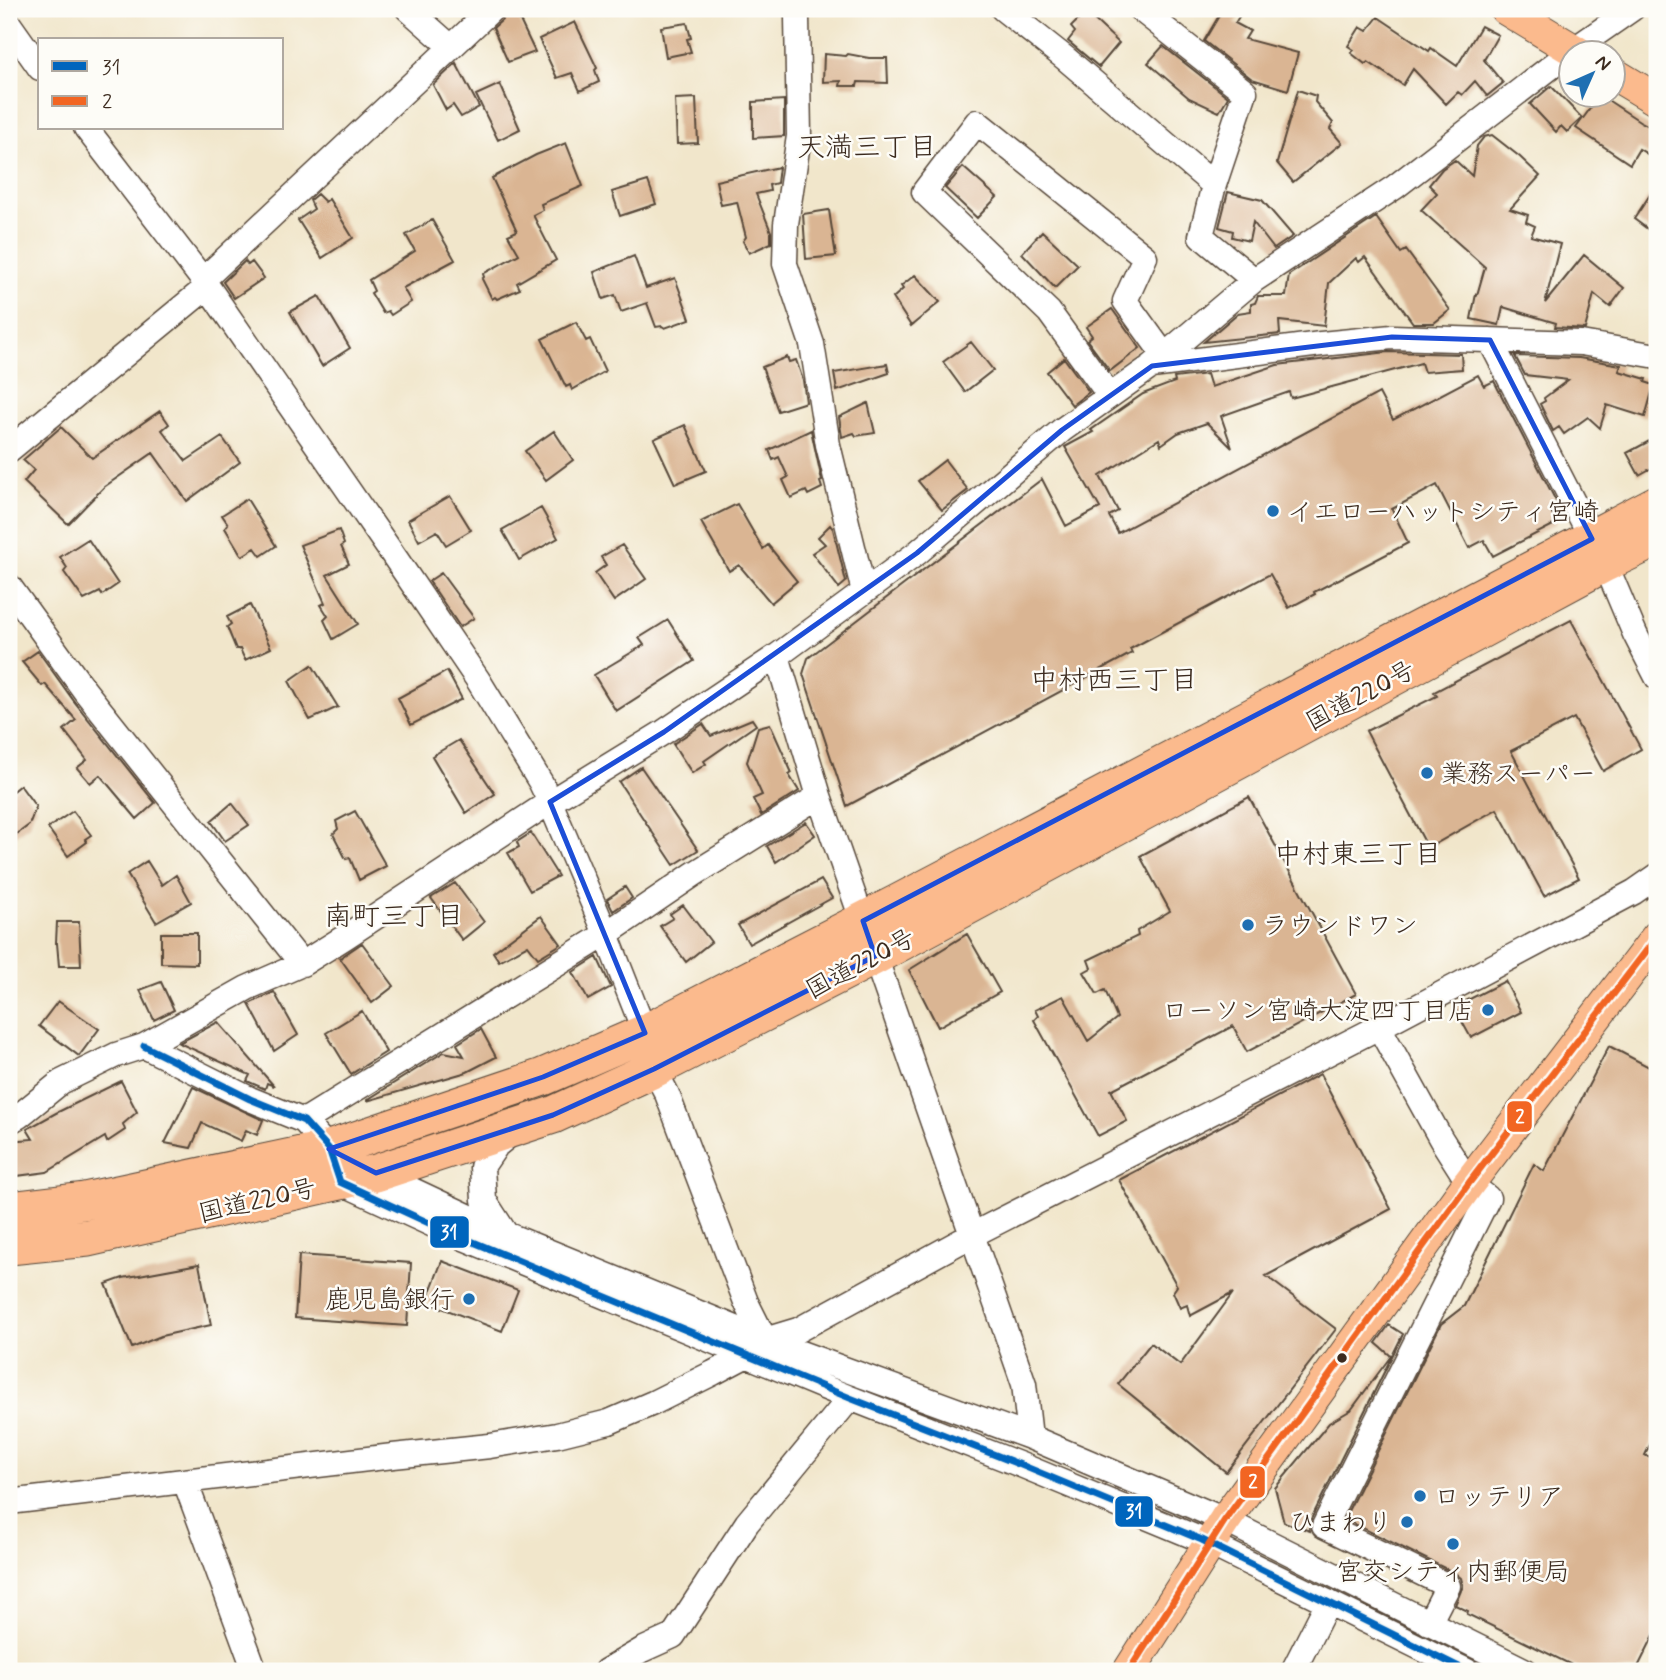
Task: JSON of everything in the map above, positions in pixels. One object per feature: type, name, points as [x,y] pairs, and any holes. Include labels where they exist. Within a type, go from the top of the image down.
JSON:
[{"type":"highway","name":"国道220号","points":[[9,1210],[334,1166],[376,1173],[552,1115],[654,1069],[875,956],[1599,551],[1657,504]]},
{"type":"highway","name":"国道220号","points":[[9,1246],[88,1238],[334,1166],[646,1033],[1425,624],[1599,551],[1657,538]]},
{"type":"main road","points":[[1506,9],[1558,41]]},
{"type":"main road","points":[[1628,82],[1657,100]]},
{"type":"main road","points":[[1129,1671],[1217,1532],[1469,1183],[1657,937]]},
{"type":"street","points":[[408,9],[451,47]]},
{"type":"street","points":[[9,450],[205,283],[492,9]]},
{"type":"street","points":[[796,9],[799,136],[786,224],[785,264],[812,344],[828,445],[864,592]]},
{"type":"street","points":[[1003,9],[1214,185]]},
{"type":"street","points":[[1140,9],[1245,92],[1214,185],[1201,236],[1254,280]]},
{"type":"street","points":[[1593,38],[1632,9]]},
{"type":"street","points":[[9,24],[38,65]]},
{"type":"street","points":[[9,1122],[61,1083],[116,1055],[145,1046],[247,988],[302,964],[778,656],[916,553],[1062,430],[1158,361],[1254,280],[1395,187],[1558,64]]},
{"type":"street","points":[[1110,396],[1049,312],[924,192],[977,122],[1145,257],[1125,301],[1158,361]]},
{"type":"street","points":[[88,130],[205,283],[478,680],[541,783],[646,1033]]},
{"type":"street","points":[[1158,361],[1392,337],[1581,343],[1657,356]]},
{"type":"street","points":[[1490,340],[1599,551],[1657,677]]},
{"type":"street","points":[[9,586],[85,691],[302,964]]},
{"type":"street","points":[[778,656],[819,796],[838,841],[863,921],[1024,1384],[1030,1437]]},
{"type":"street","points":[[304,1121],[606,934],[694,874],[819,796]]},
{"type":"street","points":[[9,1502],[490,1446],[557,1435],[609,1422],[713,1373],[756,1347],[798,1331],[972,1236],[1379,1027],[1634,892],[1657,876]]},
{"type":"street","points":[[1379,1027],[1441,1139],[1469,1183],[1488,1198],[1324,1526],[1448,1586],[1429,1623]]},
{"type":"street","points":[[145,1046],[250,1099],[304,1121],[334,1166],[442,1229],[756,1347],[1030,1437],[1217,1532],[1429,1623],[1526,1671]]},
{"type":"street","points":[[654,1069],[667,1094],[747,1303],[756,1347]]},
{"type":"street","points":[[506,1234],[484,1200],[482,1167],[497,1145],[522,1125]]},
{"type":"street","points":[[376,1173],[756,1347],[850,1398],[1021,1465],[1217,1532],[1328,1602],[1467,1671]]},
{"type":"street","points":[[606,1671],[673,1636],[747,1523],[850,1398]]},
{"type":"street","points":[[185,1481],[255,1671]]},
{"type":"street","points":[[1293,1671],[1328,1602]]},
{"type":"highlighted area","points":[[1392,337],[1490,340],[1592,539],[863,921],[875,956],[654,1069],[553,1115],[376,1173],[329,1149],[543,1077],[645,1033],[550,802],[664,732],[917,553],[1062,430],[1152,366]]},
{"type":"building","points":[[1223,9],[1240,15],[1235,23],[1250,31],[1245,39],[1298,53],[1288,90],[1252,79],[1204,41]]},
{"type":"building","points":[[515,10],[535,52],[508,62],[493,28],[506,13]]},
{"type":"building","points":[[1086,12],[1119,43],[1099,67],[1068,41],[1075,32],[1071,27]]},
{"type":"building","points":[[1378,17],[1457,66],[1481,26],[1498,35],[1484,60],[1503,83],[1487,96],[1475,81],[1462,95],[1458,92],[1446,104],[1413,69],[1403,85],[1368,62],[1365,64],[1351,53],[1354,50],[1348,46],[1360,27],[1367,31]]},
{"type":"building","points":[[575,22],[597,68],[595,70],[599,82],[580,91],[572,73],[557,78],[539,39]]},
{"type":"building","points":[[687,23],[691,38],[687,39],[691,52],[666,57],[661,27]]},
{"type":"building","points":[[1163,46],[1228,97],[1219,112],[1189,98],[1148,63]]},
{"type":"building","points":[[824,54],[887,58],[888,83],[858,82],[857,86],[840,86],[841,81],[823,82]]},
{"type":"building","points":[[456,63],[479,107],[461,117],[453,105],[446,110],[433,85]]},
{"type":"building","points":[[500,84],[520,129],[498,140],[476,95]]},
{"type":"building","points":[[1551,86],[1558,93],[1558,108],[1572,108],[1582,118],[1567,132],[1561,126],[1556,132],[1530,104]]},
{"type":"building","points":[[1298,90],[1316,96],[1315,102],[1333,123],[1330,129],[1342,143],[1293,182],[1277,163]]},
{"type":"building","points":[[696,98],[698,143],[677,144],[675,99]]},
{"type":"building","points":[[784,100],[784,136],[753,138],[753,102]]},
{"type":"building","points":[[1591,108],[1620,108],[1657,130],[1657,160],[1639,149],[1630,164],[1576,128]]},
{"type":"building","points":[[1492,135],[1540,176],[1510,209],[1528,215],[1526,222],[1535,226],[1531,236],[1560,244],[1545,303],[1584,255],[1624,288],[1610,307],[1594,294],[1585,329],[1555,327],[1556,323],[1503,307],[1499,325],[1471,319],[1485,267],[1421,210],[1437,193],[1429,185],[1442,169],[1455,160],[1472,176],[1477,146],[1484,137]]},
{"type":"building","points":[[566,143],[583,186],[541,204],[543,210],[533,215],[556,260],[517,283],[520,289],[492,299],[482,279],[483,274],[519,254],[508,235],[517,231],[492,178]]},
{"type":"building","points":[[779,167],[777,183],[769,185],[770,191],[756,194],[771,232],[771,243],[749,253],[743,241],[746,237],[737,202],[721,205],[716,181]]},
{"type":"building","points":[[963,167],[997,197],[977,218],[945,188]]},
{"type":"building","points":[[648,181],[656,204],[620,216],[612,192]]},
{"type":"building","points":[[1657,184],[1657,236],[1634,219]]},
{"type":"building","points":[[1228,192],[1262,200],[1293,236],[1274,249],[1253,222],[1249,241],[1232,237],[1233,231],[1219,227]]},
{"type":"building","points":[[317,194],[325,202],[329,199],[353,238],[322,258],[298,220],[314,209],[310,200]]},
{"type":"building","points":[[829,210],[836,256],[806,259],[803,214]]},
{"type":"building","points":[[1376,217],[1401,253],[1406,250],[1450,310],[1434,323],[1413,323],[1365,257],[1359,262],[1356,258],[1329,283],[1324,326],[1279,321],[1280,334],[1204,342],[1238,313],[1251,311],[1251,304],[1255,303],[1258,296],[1286,296],[1289,275]]},
{"type":"building","points":[[432,220],[455,260],[403,288],[411,302],[391,315],[388,311],[383,313],[371,293],[374,291],[369,280],[415,251],[406,235]]},
{"type":"building","points":[[1042,231],[1078,265],[1055,288],[1022,253]]},
{"type":"building","points":[[634,256],[646,288],[675,278],[690,319],[665,328],[656,327],[647,303],[621,312],[615,295],[603,299],[594,272]]},
{"type":"building","points":[[245,261],[248,265],[252,262],[264,278],[234,298],[223,282]]},
{"type":"building","points":[[915,275],[940,302],[911,326],[893,298],[903,289],[901,286]]},
{"type":"building","points":[[319,296],[350,348],[322,366],[290,312]]},
{"type":"building","points":[[1112,309],[1140,348],[1110,371],[1087,340],[1092,336],[1086,327]]},
{"type":"building","points":[[576,322],[586,341],[590,339],[605,371],[572,390],[570,385],[566,387],[542,339]]},
{"type":"building","points":[[971,342],[993,370],[965,392],[943,362]]},
{"type":"building","points":[[1388,352],[1461,354],[1462,369],[1424,372],[1421,363],[1291,398],[1289,392],[1221,416],[1232,448],[1207,423],[1178,433],[1161,445],[1159,439],[1100,476],[1118,511],[1109,516],[1118,533],[1379,393],[1393,420],[1478,375],[1484,386],[1494,381],[1558,505],[1550,509],[1557,523],[1493,556],[1484,540],[1469,548],[1437,485],[1392,509],[1408,543],[1314,592],[1315,594],[1289,608],[1270,574],[1130,649],[1132,653],[847,806],[803,674],[808,658],[1042,479],[1066,526],[1100,508],[1065,447],[1093,432],[1091,430],[1143,394],[1175,382],[1174,378],[1207,374],[1211,387],[1277,365]]},
{"type":"building","points":[[1515,356],[1579,358],[1621,365],[1619,371],[1646,379],[1645,382],[1654,385],[1645,417],[1607,405],[1600,428],[1588,417],[1564,434],[1559,427],[1553,431],[1540,404],[1568,380],[1525,375]]},
{"type":"building","points":[[787,357],[789,362],[796,360],[803,380],[806,402],[778,411],[762,367]]},
{"type":"building","points":[[1064,358],[1089,392],[1072,405],[1047,372]]},
{"type":"building","points":[[887,364],[889,373],[837,391],[834,373]]},
{"type":"building","points":[[868,403],[875,433],[856,436],[854,433],[842,437],[839,417]]},
{"type":"building","points":[[160,411],[169,424],[162,430],[186,461],[222,437],[240,462],[187,501],[153,453],[104,487],[68,524],[24,482],[34,470],[23,460],[61,427],[92,458]]},
{"type":"building","points":[[685,425],[706,471],[675,484],[654,439]]},
{"type":"building","points":[[811,430],[822,488],[808,495],[806,491],[791,498],[783,480],[788,477],[779,457],[773,460],[769,450]]},
{"type":"building","points":[[554,431],[573,460],[546,480],[525,451]]},
{"type":"building","points":[[1657,437],[1657,465],[1639,475],[1627,453]]},
{"type":"building","points":[[945,460],[968,490],[942,510],[918,481]]},
{"type":"building","points":[[450,496],[471,530],[446,545],[437,531],[419,541],[408,520]]},
{"type":"building","points":[[247,499],[276,546],[261,556],[255,548],[242,556],[225,528],[228,524],[222,515]]},
{"type":"building","points":[[737,504],[763,549],[768,545],[797,581],[771,603],[739,565],[729,571],[701,522]]},
{"type":"building","points":[[541,508],[558,538],[519,560],[502,530]]},
{"type":"building","points":[[830,525],[846,582],[839,588],[812,553],[825,544],[818,537]]},
{"type":"building","points":[[339,530],[344,544],[341,546],[349,564],[327,575],[358,624],[333,639],[324,620],[328,616],[321,605],[325,603],[300,545]]},
{"type":"building","points":[[88,539],[118,584],[102,595],[100,592],[84,600],[64,572],[67,568],[60,557]]},
{"type":"building","points":[[622,545],[646,579],[614,601],[595,573],[606,565],[601,557]]},
{"type":"building","points":[[441,573],[474,618],[460,627],[429,581]]},
{"type":"building","points":[[250,605],[271,648],[245,660],[240,649],[236,649],[227,627],[231,624],[227,617]]},
{"type":"building","points":[[668,620],[694,661],[616,711],[594,675],[644,645],[639,638]]},
{"type":"building","points":[[1571,620],[1641,749],[1603,771],[1574,718],[1511,751],[1579,878],[1544,896],[1497,809],[1428,848],[1366,731],[1437,696],[1434,692]]},
{"type":"building","points":[[38,651],[73,700],[155,803],[137,819],[100,775],[90,783],[77,768],[87,760],[64,730],[76,720],[22,662]]},
{"type":"building","points":[[312,665],[338,707],[310,720],[289,681]]},
{"type":"building","points":[[447,671],[462,699],[411,725],[398,698]]},
{"type":"building","points":[[752,719],[756,725],[704,761],[706,764],[692,773],[673,744],[703,724],[711,736]]},
{"type":"building","points":[[770,724],[792,773],[789,775],[799,791],[761,815],[753,799],[762,795],[747,762],[758,727]]},
{"type":"building","points":[[459,740],[495,794],[466,813],[432,756]]},
{"type":"building","points":[[641,767],[698,850],[674,865],[619,782]]},
{"type":"building","points":[[20,785],[36,807],[29,825],[9,840],[9,794]]},
{"type":"building","points":[[1249,797],[1356,994],[1247,1052],[1233,1026],[1111,1090],[1127,1121],[1098,1136],[1034,1020],[1038,1016],[1035,1010],[1063,996],[1088,1041],[1117,1018],[1105,990],[1097,994],[1084,972],[1091,968],[1088,960],[1138,936],[1137,931],[1170,911],[1140,856]]},
{"type":"building","points":[[232,803],[249,825],[225,841],[211,821]]},
{"type":"building","points":[[73,811],[91,835],[85,839],[87,842],[68,856],[48,828]]},
{"type":"building","points":[[355,811],[386,866],[359,880],[350,858],[346,859],[333,834],[338,829],[336,821]]},
{"type":"building","points":[[806,822],[815,835],[776,862],[767,846]]},
{"type":"building","points":[[531,833],[558,876],[530,891],[508,853],[519,847],[517,842]]},
{"type":"building","points":[[147,861],[162,885],[176,875],[191,902],[156,922],[127,874]]},
{"type":"building","points":[[821,880],[832,898],[749,944],[738,925]]},
{"type":"building","points":[[455,883],[484,922],[462,940],[431,898]]},
{"type":"building","points":[[625,887],[632,898],[613,911],[607,899]]},
{"type":"building","points":[[683,905],[711,942],[686,962],[660,926],[673,918],[670,914]]},
{"type":"building","points":[[541,916],[561,944],[538,958],[528,945],[499,961],[493,952]]},
{"type":"building","points":[[57,922],[79,922],[81,966],[59,966]]},
{"type":"building","points":[[161,933],[197,933],[197,964],[161,963]]},
{"type":"building","points":[[967,934],[1000,992],[938,1027],[909,970]]},
{"type":"building","points":[[362,943],[394,986],[372,1003],[340,958]]},
{"type":"building","points":[[597,957],[611,987],[588,1000],[573,972]]},
{"type":"building","name":"ローソン宮崎大淀四丁目店","points":[[1505,981],[1521,1012],[1471,1038],[1454,1007]]},
{"type":"building","points":[[161,982],[174,1010],[154,1020],[140,990]]},
{"type":"building","points":[[274,992],[298,1035],[274,1051],[249,1004]]},
{"type":"building","points":[[58,1001],[99,1029],[79,1056],[39,1026]]},
{"type":"building","points":[[362,1011],[386,1052],[351,1074],[326,1033]]},
{"type":"building","points":[[218,1022],[274,1086],[267,1083],[265,1089],[247,1081],[250,1075],[179,1043]]},
{"type":"building","points":[[481,1029],[496,1057],[467,1072],[367,1101],[444,1052],[464,1056],[457,1044]]},
{"type":"building","points":[[1609,1046],[1657,1071],[1657,1430],[1645,1455],[1657,1462],[1657,1629],[1636,1671],[1584,1671],[1467,1614],[1468,1611],[1455,1605],[1463,1586],[1461,1578],[1455,1573],[1344,1519],[1441,1324],[1464,1306],[1534,1164],[1544,1171]]},
{"type":"building","points":[[1320,1074],[1391,1209],[1266,1276],[1336,1329],[1226,1472],[1118,1384],[1151,1343],[1180,1365],[1233,1293],[1190,1316],[1187,1305],[1180,1308],[1173,1292],[1177,1286],[1119,1180]]},
{"type":"building","points":[[121,1081],[137,1112],[123,1124],[125,1130],[107,1142],[105,1137],[47,1172],[9,1177],[9,1141],[33,1139],[27,1129]]},
{"type":"building","points":[[193,1087],[263,1120],[257,1135],[246,1130],[241,1141],[202,1123],[191,1148],[165,1143]]},
{"type":"building","points":[[299,1255],[411,1263],[407,1326],[295,1318]]},
{"type":"building","points":[[442,1261],[518,1290],[502,1331],[426,1302]]},
{"type":"building","points":[[199,1264],[211,1325],[161,1336],[132,1348],[106,1284],[123,1278]]},
{"type":"building","points":[[1389,1325],[1403,1334],[1311,1519],[1310,1531],[1284,1522],[1275,1488],[1329,1423],[1351,1410],[1391,1356],[1376,1343]]},
{"type":"transit line","name":"2","points":[[1129,1671],[1225,1520],[1469,1183],[1657,937]]},
{"type":"transit line","name":"31","points":[[144,1046],[250,1099],[304,1121],[329,1149],[340,1182],[442,1229],[1202,1540],[1467,1671]]},
{"type":"place","name":"イエローハットシティ宮崎","points":[[1273,511]]},
{"type":"place","name":"業務スーパー","points":[[1427,773]]},
{"type":"place","name":"ラウンドワン","points":[[1248,925]]},
{"type":"place","name":"ローソン宮崎大淀四丁目店","points":[[1488,1010]]},
{"type":"place","name":"鹿児島銀行","points":[[469,1299]]},
{"type":"place","name":"ロッテリア","points":[[1420,1496]]},
{"type":"place","name":"ひまわり","points":[[1407,1522]]},
{"type":"place","name":"宮交シティ内郵便局","points":[[1453,1544]]},
{"type":"district","name":"天満三丁目","points":[[867,146]]},
{"type":"district","name":"中村西三丁目","points":[[1114,679]]},
{"type":"district","name":"中村東三丁目","points":[[1358,853]]},
{"type":"district","name":"南町三丁目","points":[[394,915]]}]
